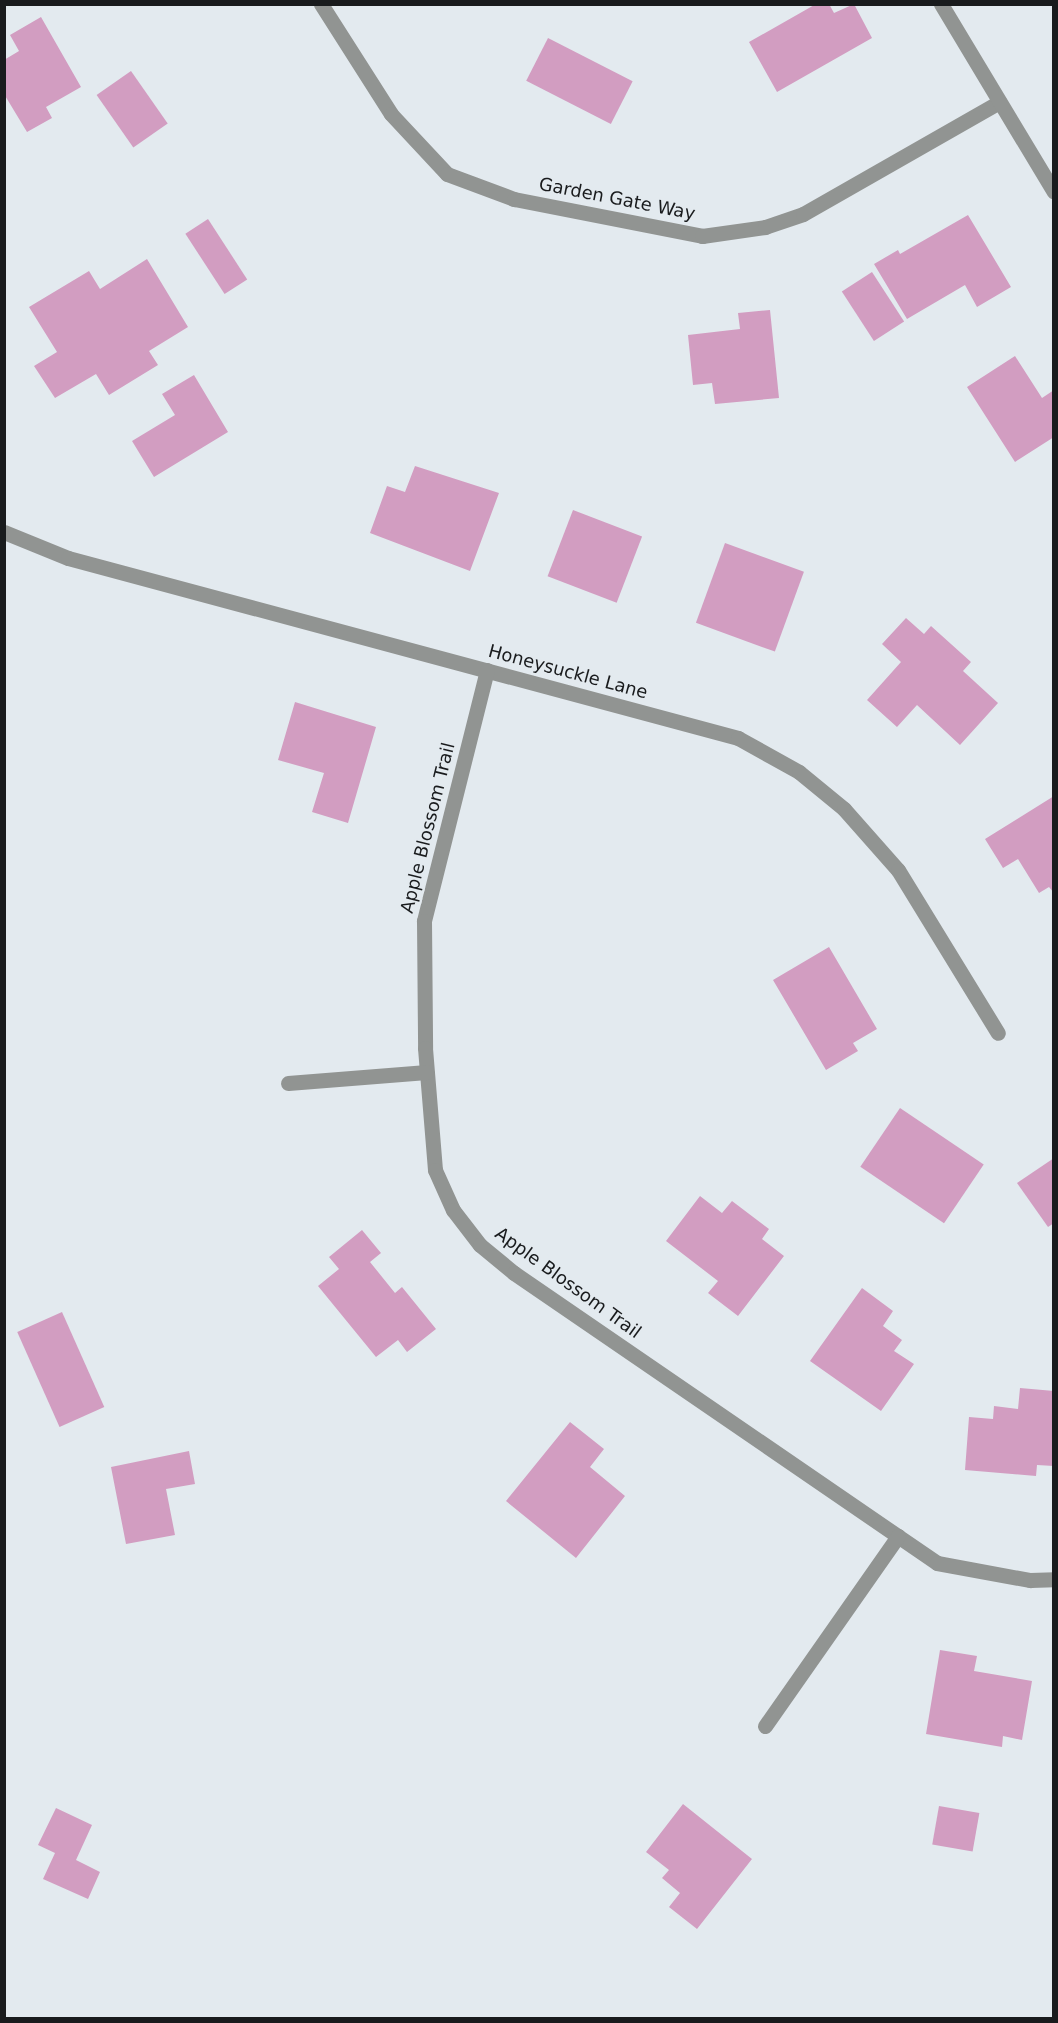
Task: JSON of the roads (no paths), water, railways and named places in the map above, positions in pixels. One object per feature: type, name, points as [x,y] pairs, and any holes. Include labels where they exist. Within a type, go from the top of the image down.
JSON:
[{"type":"street","name":"Garden Gate Way","points":[[321,4],[391,114],[447,174],[514,199],[702,236],[765,227],[802,214],[999,102]]},
{"type":"street","points":[[941,4],[1053,192]]},
{"type":"street","name":"Honeysuckle Lane","points":[[4,532],[68,558],[738,738],[799,772],[844,809],[898,870],[998,1033]]},
{"type":"street","name":"Apple Blossom Trail","points":[[487,670],[424,921],[427,1072],[435,1170],[453,1209],[480,1245],[514,1273],[937,1563],[1030,1580],[1053,1579]]},
{"type":"street","points":[[288,1083],[427,1072]]},
{"type":"street","points":[[765,1726],[898,1536]]}]
